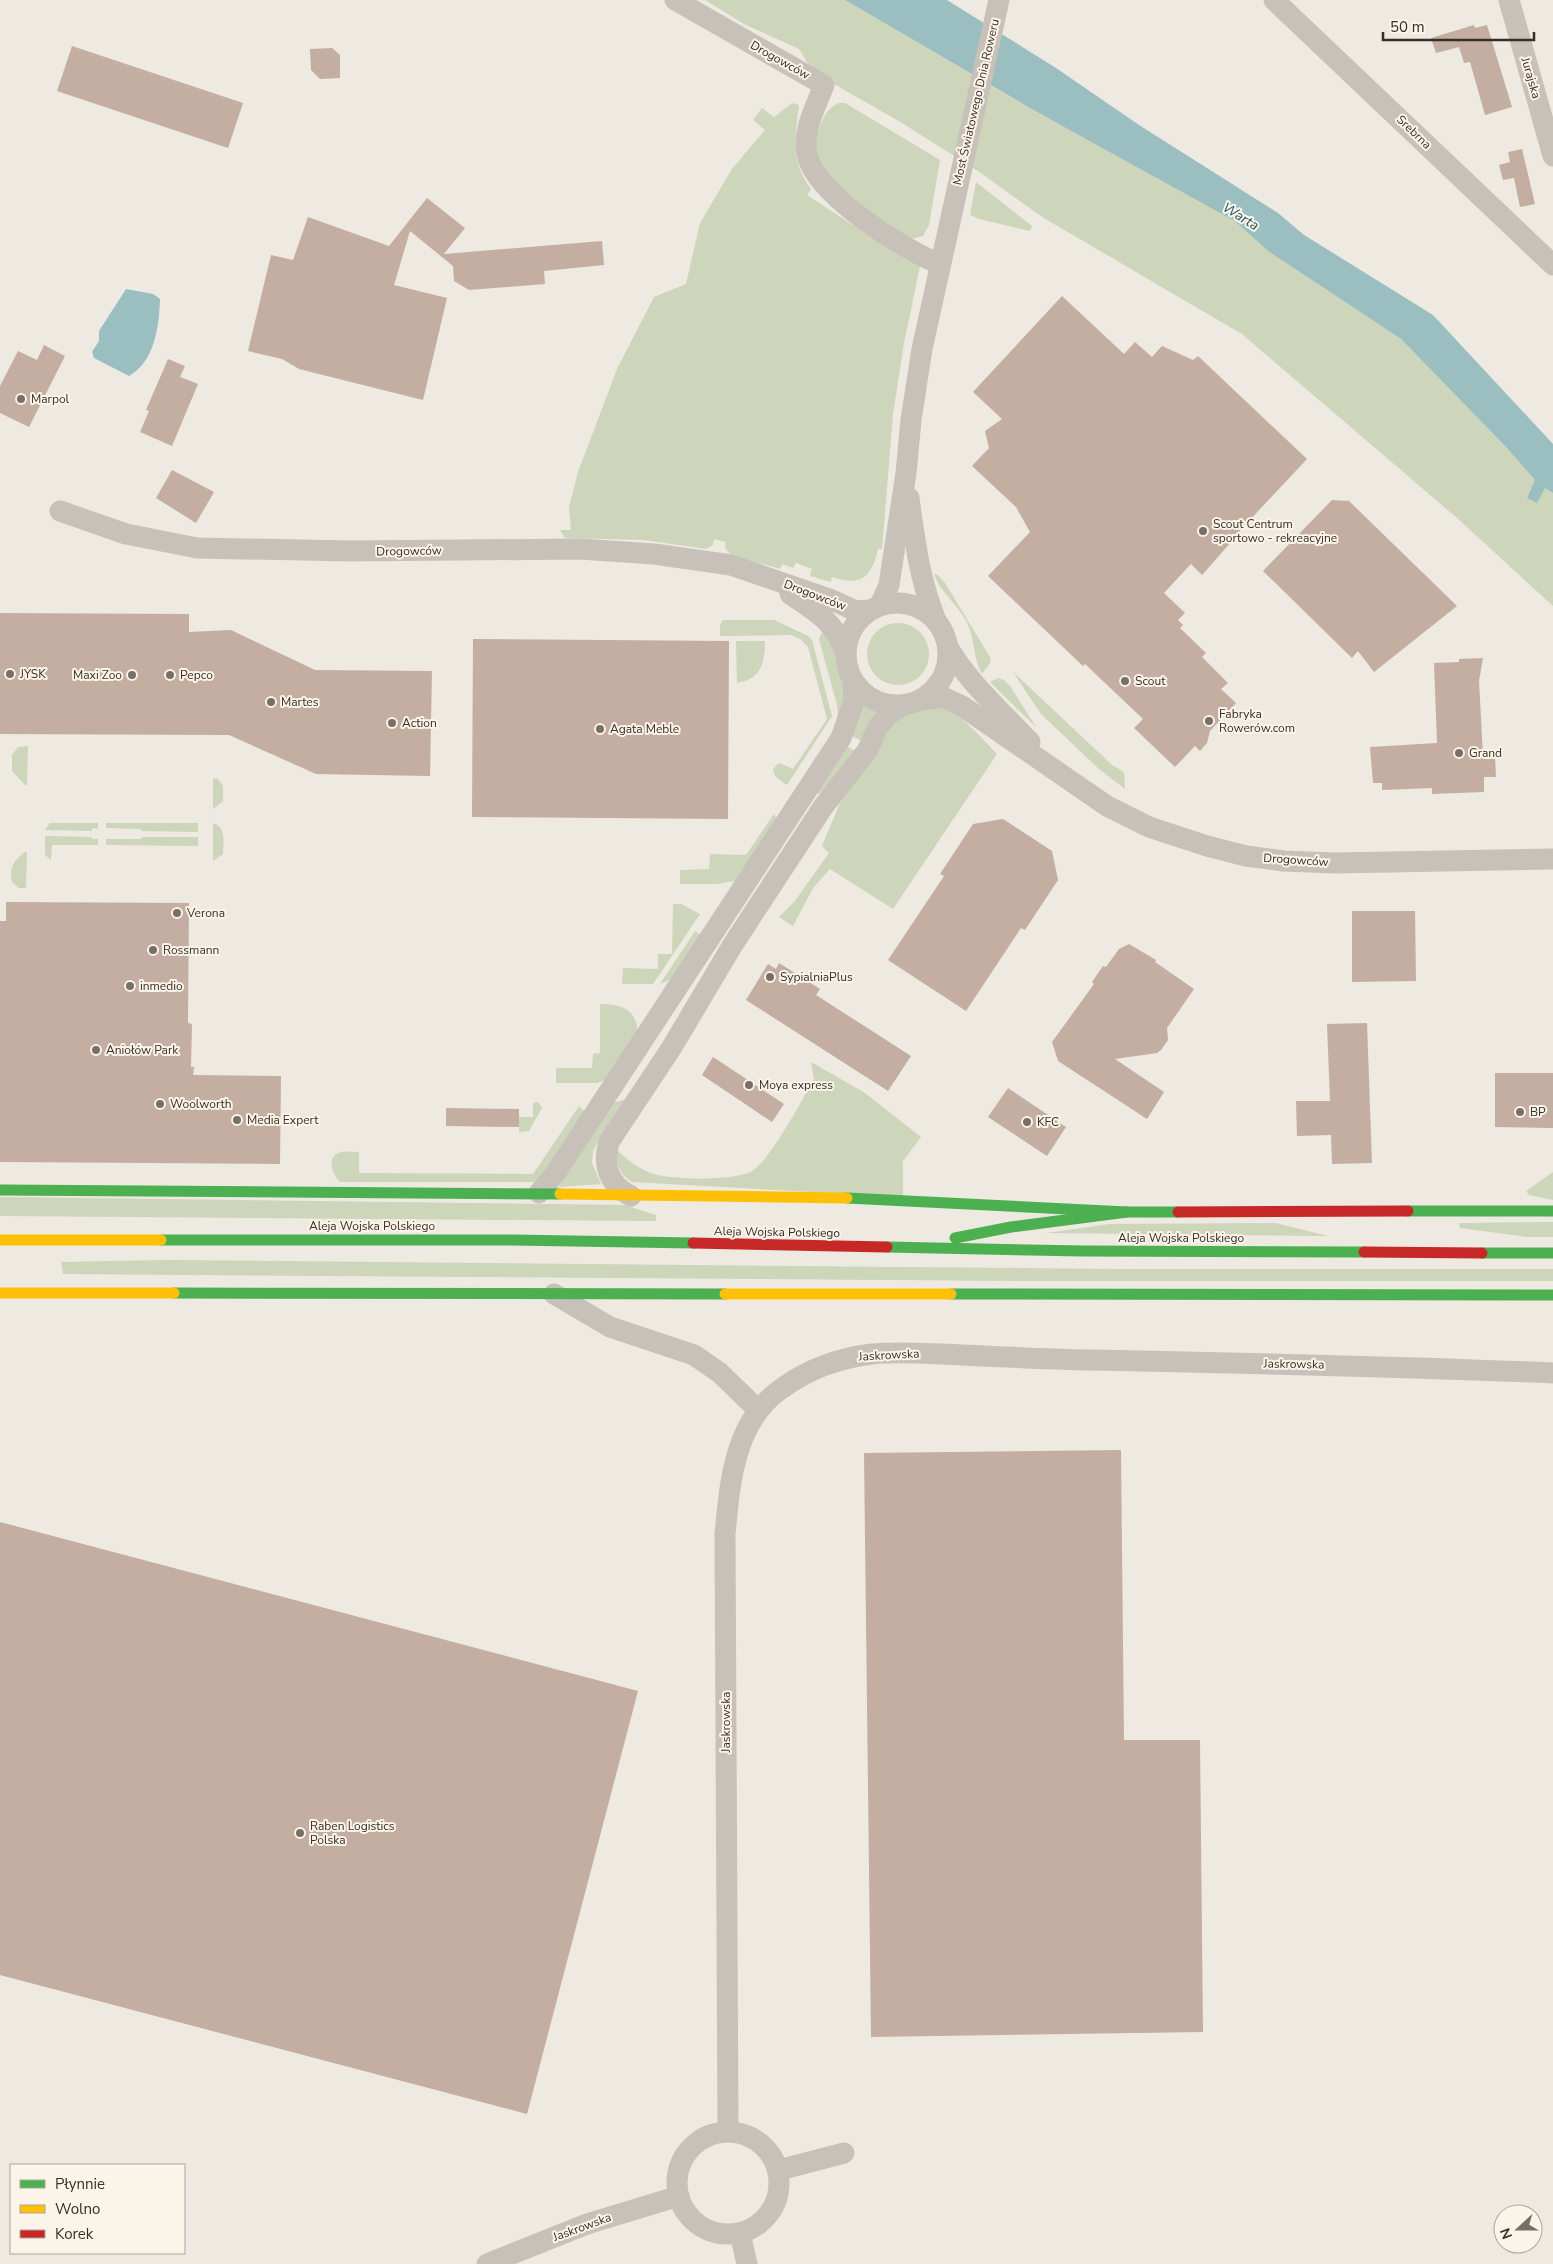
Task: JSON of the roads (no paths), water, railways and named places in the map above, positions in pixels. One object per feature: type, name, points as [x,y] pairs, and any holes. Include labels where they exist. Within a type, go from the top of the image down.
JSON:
[{"type":"main road","points":[[0,1190],[539,1193],[631,1196],[848,1198],[1127,1212],[1553,1211]]},
{"type":"main road","points":[[899,1248],[1011,1227],[1127,1212]]},
{"type":"main road","name":"Aleja Wojska Polskiego","points":[[0,1240],[514,1240],[1083,1251],[1553,1253]]},
{"type":"main road","points":[[0,1293],[1553,1294]]},
{"type":"street","name":"Drogowców","points":[[675,0],[824,85],[806,134],[807,155],[815,174],[843,203],[889,237],[925,258],[940,264]]},
{"type":"street","name":"Most Światowego Dnia Roweru","points":[[906,473],[911,420],[922,349],[999,0]]},
{"type":"street","name":"Srebrna","points":[[1274,0],[1553,265]]},
{"type":"street","name":"Jurajska","points":[[1509,0],[1553,156]]},
{"type":"street","points":[[906,473],[889,585],[875,607],[858,621],[849,635],[845,651],[848,672],[866,696],[884,704],[912,703]]},
{"type":"street","points":[[631,1196],[617,1187],[608,1173],[606,1152],[608,1142],[672,1047],[732,946],[823,807],[866,751],[878,727],[889,714],[912,703],[937,687],[947,670],[949,649],[945,632],[935,618],[924,590],[919,570],[906,473]]},
{"type":"street","name":"Drogowców","points":[[60,511],[126,534],[197,548],[350,551],[580,549],[692,558],[731,565],[760,574],[856,611],[875,607]]},
{"type":"street","name":"Drogowców","points":[[760,574],[823,616],[840,636],[845,651]]},
{"type":"street","points":[[875,607],[900,602],[919,607],[935,618]]},
{"type":"street","name":"Drogowców","points":[[949,649],[958,664],[978,687],[1059,773]]},
{"type":"street","points":[[539,1193],[555,1174],[840,738],[854,701],[853,681]]},
{"type":"street","name":"Drogowców","points":[[912,703],[943,697],[962,706],[1107,806],[1149,827],[1207,846],[1246,856],[1284,861],[1335,863],[1553,859]]},
{"type":"street","points":[[554,1294],[610,1327],[694,1355],[720,1373],[758,1410]]},
{"type":"street","name":"Jaskrowska","points":[[728,2131],[725,1534],[731,1473],[743,1438],[758,1410],[778,1390],[809,1371],[846,1358],[873,1354],[921,1353],[1553,1373]]},
{"type":"street","points":[[728,2131],[742,2133],[755,2138],[769,2152],[778,2170],[780,2184],[778,2197],[772,2210],[764,2220],[753,2228],[740,2233],[724,2234],[709,2231],[685,2211],[678,2196],[677,2180],[680,2165],[687,2151],[698,2140],[728,2131]]},
{"type":"street","points":[[778,2170],[844,2153]]},
{"type":"street","name":"Jaskrowska","points":[[487,2264],[587,2224],[678,2196]]},
{"type":"street","points":[[740,2233],[747,2264]]},
{"type":"water","name":"Warta","points":[[845,0],[947,0],[1056,68],[1139,125],[1278,213],[1304,235],[1433,315],[1553,444],[1553,493],[1545,488],[1537,503],[1527,498],[1535,480],[1507,448],[1401,339],[1268,251],[1235,221],[1035,111]]},
{"type":"water","points":[[126,289],[153,294],[160,299],[157,331],[150,352],[138,369],[129,376],[94,358],[92,352],[99,341],[99,331]]},
{"type":"place","name":"Marpol","points":[[21,399]]},
{"type":"place","name":"Scout Centrum sportowo - rekreacyjne","points":[[1203,531]]},
{"type":"place","name":"JYSK","points":[[10,674]]},
{"type":"place","name":"Maxi Zoo","points":[[132,675]]},
{"type":"place","name":"Pepco","points":[[170,675]]},
{"type":"place","name":"Scout","points":[[1125,681]]},
{"type":"place","name":"Martes","points":[[271,702]]},
{"type":"place","name":"Fabryka Rowerów.com","points":[[1209,721]]},
{"type":"place","name":"Action","points":[[392,723]]},
{"type":"place","name":"Agata Meble","points":[[600,729]]},
{"type":"place","name":"Grand","points":[[1459,753]]},
{"type":"place","name":"Verona","points":[[177,913]]},
{"type":"place","name":"Rossmann","points":[[153,950]]},
{"type":"place","name":"SypialniaPlus","points":[[770,977]]},
{"type":"place","name":"inmedio","points":[[130,986]]},
{"type":"place","name":"Aniołów Park","points":[[96,1050]]},
{"type":"place","name":"Moya express","points":[[749,1085]]},
{"type":"place","name":"Woolworth","points":[[160,1104]]},
{"type":"place","name":"BP","points":[[1520,1112]]},
{"type":"place","name":"Media Expert","points":[[237,1120]]},
{"type":"place","name":"KFC","points":[[1027,1122]]},
{"type":"place","name":"Raben Logistics Polska","points":[[300,1833]]}]
